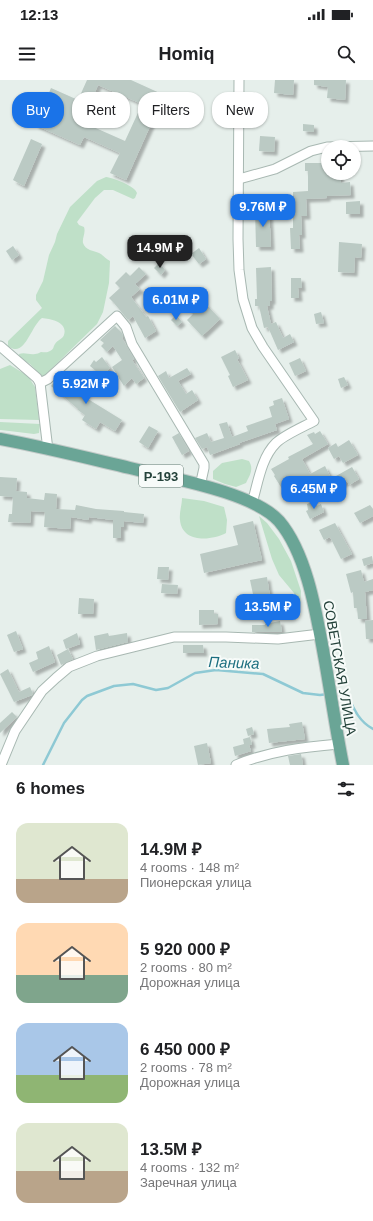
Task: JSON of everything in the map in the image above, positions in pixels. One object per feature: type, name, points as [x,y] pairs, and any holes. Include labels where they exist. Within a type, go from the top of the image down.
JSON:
[{"type":"main road","name":"Р-193","points":[[0,439],[200,486],[252,503]]},
{"type":"main road","name":"СОВЕТСКАЯ УЛИЦА","points":[[252,503],[267,510],[279,522],[299,553],[311,592],[320,634],[343,765]]},
{"type":"street","points":[[239,80],[238,245],[239,270],[243,298],[252,328],[263,347],[314,421],[277,442],[268,452],[264,460],[252,503]]},
{"type":"street","points":[[238,179],[275,169],[311,151],[327,147],[373,146]]},
{"type":"street","points":[[40,383],[48,379],[117,316],[126,327],[132,344],[204,464],[200,486]]},
{"type":"street","points":[[0,346],[37,378],[40,383],[48,450]]},
{"type":"street","points":[[1,765],[15,731],[42,691],[69,667],[96,656],[174,637],[278,639],[320,634]]},
{"type":"street","points":[[236,765],[271,753],[308,746],[339,744]]},
{"type":"green space","points":[[106,177],[128,185],[137,193],[133,199],[113,190],[104,190],[95,198],[77,222],[79,225],[84,227],[84,245],[110,261],[109,283],[103,312],[97,324],[44,376],[42,376],[30,364],[19,357],[19,354],[36,354],[48,352],[53,349],[56,343],[64,335],[64,327],[54,320],[42,318],[27,340],[19,348],[14,349],[8,346],[8,341],[42,308],[36,300],[36,295],[43,281],[49,255],[57,234],[70,207],[97,181]]},
{"type":"green space","points":[[10,365],[28,376],[35,387],[39,420],[0,419],[0,369]]},
{"type":"green space","points":[[0,422],[40,424],[39,433],[34,434],[0,430]]},
{"type":"green space","points":[[242,459],[249,461],[251,467],[251,472],[246,483],[236,487],[213,479],[213,471],[222,463]]},
{"type":"green space","points":[[182,498],[204,501],[224,507],[227,520],[226,533],[213,538],[198,538],[186,533],[180,520]]},
{"type":"green space","points":[[259,516],[267,523],[279,539],[291,561],[301,591],[300,609],[294,593],[279,575],[272,559]]},
{"type":"building","points":[[87,80],[131,80],[157,92],[138,92],[138,102],[130,99],[130,92],[114,92],[98,85],[95,92],[82,92]]},
{"type":"building","points":[[275,80],[294,80],[293,95],[274,93]]},
{"type":"building","points":[[314,80],[346,80],[345,100],[327,98],[328,87],[314,85]]},
{"type":"building","points":[[51,88],[60,92],[49,92]]},
{"type":"building","points":[[64,94],[72,97],[72,128],[96,128],[125,141],[138,113],[138,128],[149,128],[126,180],[110,173],[120,153],[84,137],[80,145],[42,128],[64,128]]},
{"type":"building","points":[[303,124],[314,125],[314,132],[303,131]]},
{"type":"building","points":[[260,136],[275,137],[274,152],[259,151]]},
{"type":"building","points":[[31,139],[42,144],[24,186],[13,180]]},
{"type":"building","points":[[305,163],[321,163],[321,180],[341,180],[341,183],[350,182],[351,195],[306,199],[307,216],[301,216],[302,235],[299,235],[300,249],[291,249],[290,228],[293,228],[293,192],[308,191],[308,171],[305,171]]},
{"type":"building","points":[[360,201],[360,214],[346,214],[346,202]]},
{"type":"building","points":[[255,209],[269,209],[271,247],[256,247]]},
{"type":"building","points":[[339,242],[362,244],[361,258],[355,257],[354,273],[338,272]]},
{"type":"building","points":[[13,246],[19,255],[12,260],[6,251]]},
{"type":"building","points":[[199,248],[206,259],[199,264],[191,254]]},
{"type":"building","points":[[159,263],[165,270],[161,275],[154,268]]},
{"type":"building","points":[[139,267],[146,274],[135,284],[140,289],[131,297],[146,317],[148,316],[156,331],[145,338],[133,316],[128,320],[109,298],[120,288],[115,283],[126,272],[130,276]]},
{"type":"building","points":[[271,267],[272,301],[270,301],[270,306],[267,306],[271,324],[276,322],[283,338],[290,334],[294,342],[278,350],[268,327],[264,328],[259,306],[255,306],[255,299],[257,299],[256,268]]},
{"type":"building","points":[[291,278],[301,278],[302,288],[298,288],[299,298],[291,298]]},
{"type":"building","points":[[188,290],[202,306],[205,303],[220,319],[202,336],[187,320],[193,314],[179,298]]},
{"type":"building","points":[[321,312],[324,323],[316,324],[314,314]]},
{"type":"building","points":[[176,315],[182,322],[177,326],[171,320]]},
{"type":"building","points":[[115,326],[122,333],[122,338],[134,359],[132,360],[144,378],[136,384],[132,378],[124,386],[112,367],[122,360],[113,346],[107,352],[101,346],[104,343],[100,340]]},
{"type":"building","points":[[235,350],[239,358],[237,359],[248,380],[233,387],[228,376],[230,375],[221,357]]},
{"type":"building","points":[[102,357],[110,368],[102,376],[90,366],[94,360],[96,362]]},
{"type":"building","points":[[300,358],[306,371],[295,376],[289,363]]},
{"type":"building","points":[[187,368],[191,374],[178,381],[186,394],[192,390],[198,400],[180,412],[158,376],[166,371],[169,378]]},
{"type":"building","points":[[60,376],[74,388],[78,383],[87,391],[83,396],[122,420],[115,431],[100,422],[96,429],[82,420],[85,415],[51,386]]},
{"type":"building","points":[[344,377],[348,385],[341,388],[338,379]]},
{"type":"building","points":[[282,398],[289,419],[275,424],[277,430],[210,455],[207,447],[202,449],[195,438],[207,433],[211,442],[224,438],[219,424],[227,422],[232,437],[248,431],[246,426],[272,417],[269,407],[274,405],[273,401]]},
{"type":"building","points":[[149,426],[158,431],[148,448],[139,442]]},
{"type":"building","points":[[320,431],[328,444],[302,459],[310,474],[325,466],[330,476],[306,489],[304,485],[286,495],[271,469],[289,459],[288,457],[313,444],[307,435],[314,432],[315,434]]},
{"type":"building","points":[[179,433],[189,451],[182,455],[172,437]]},
{"type":"building","points":[[349,440],[358,455],[343,463],[339,456],[334,459],[328,448],[336,443],[338,447]]},
{"type":"building","points":[[352,467],[359,479],[349,485],[347,481],[334,489],[329,480]]},
{"type":"building","points":[[0,477],[17,478],[16,491],[27,492],[27,498],[44,500],[45,493],[57,494],[56,509],[75,510],[76,505],[96,509],[144,514],[143,523],[124,521],[124,527],[121,527],[121,538],[113,538],[113,520],[89,517],[88,520],[71,517],[70,529],[44,527],[45,512],[31,511],[30,523],[8,522],[9,514],[12,514],[13,497],[0,496]]},
{"type":"building","points":[[315,502],[317,506],[321,504],[324,512],[310,519],[306,511],[308,510],[307,504]]},
{"type":"building","points":[[370,505],[373,509],[373,516],[360,523],[354,513]]},
{"type":"building","points":[[253,521],[262,560],[204,573],[200,554],[238,545],[233,526]]},
{"type":"building","points":[[335,523],[352,554],[341,559],[330,537],[324,540],[319,530]]},
{"type":"building","points":[[372,556],[373,563],[364,566],[362,559]]},
{"type":"building","points":[[158,567],[169,567],[168,580],[157,579]]},
{"type":"building","points":[[361,570],[364,582],[373,579],[373,590],[365,592],[367,619],[358,619],[357,608],[354,608],[353,592],[351,593],[346,574]]},
{"type":"building","points":[[267,577],[270,597],[254,599],[250,580]]},
{"type":"building","points":[[162,584],[178,585],[177,594],[161,593]]},
{"type":"building","points":[[79,598],[94,599],[93,614],[78,614]]},
{"type":"building","points":[[199,610],[214,610],[214,614],[218,614],[218,624],[199,625]]},
{"type":"building","points":[[373,620],[373,639],[366,639],[365,621]]},
{"type":"building","points":[[280,621],[282,632],[252,632],[252,625],[265,625]]},
{"type":"building","points":[[16,631],[23,649],[14,652],[7,635]]},
{"type":"building","points":[[77,633],[80,644],[66,649],[63,640]]},
{"type":"building","points":[[108,633],[109,636],[127,633],[128,642],[96,650],[94,636]]},
{"type":"building","points":[[183,645],[203,645],[204,653],[183,653]]},
{"type":"building","points":[[49,646],[55,662],[33,672],[29,663],[38,659],[36,652]]},
{"type":"building","points":[[68,649],[73,659],[61,665],[57,655]]},
{"type":"building","points":[[8,669],[19,692],[30,687],[33,694],[32,695],[14,702],[0,674]]},
{"type":"building","points":[[12,712],[17,717],[0,733],[0,723]]},
{"type":"building","points":[[302,722],[305,739],[269,743],[267,729],[290,727],[289,724]]},
{"type":"building","points":[[252,727],[254,734],[248,736],[246,729]]},
{"type":"building","points":[[250,737],[252,745],[249,745],[251,751],[235,756],[233,747],[244,744],[243,739]]},
{"type":"building","points":[[207,743],[211,763],[198,765],[194,746]]},
{"type":"building","points":[[301,754],[303,765],[290,765],[288,756]]},
{"type":"waterway","name":"Паника","points":[[43,765],[64,723],[82,700],[87,696],[114,686],[133,684],[156,690],[168,688],[195,673],[216,670],[263,674],[303,693],[320,695],[328,694]]},
{"type":"waterway","name":"Паника","points":[[335,693],[346,692],[360,718],[373,729]]}]
